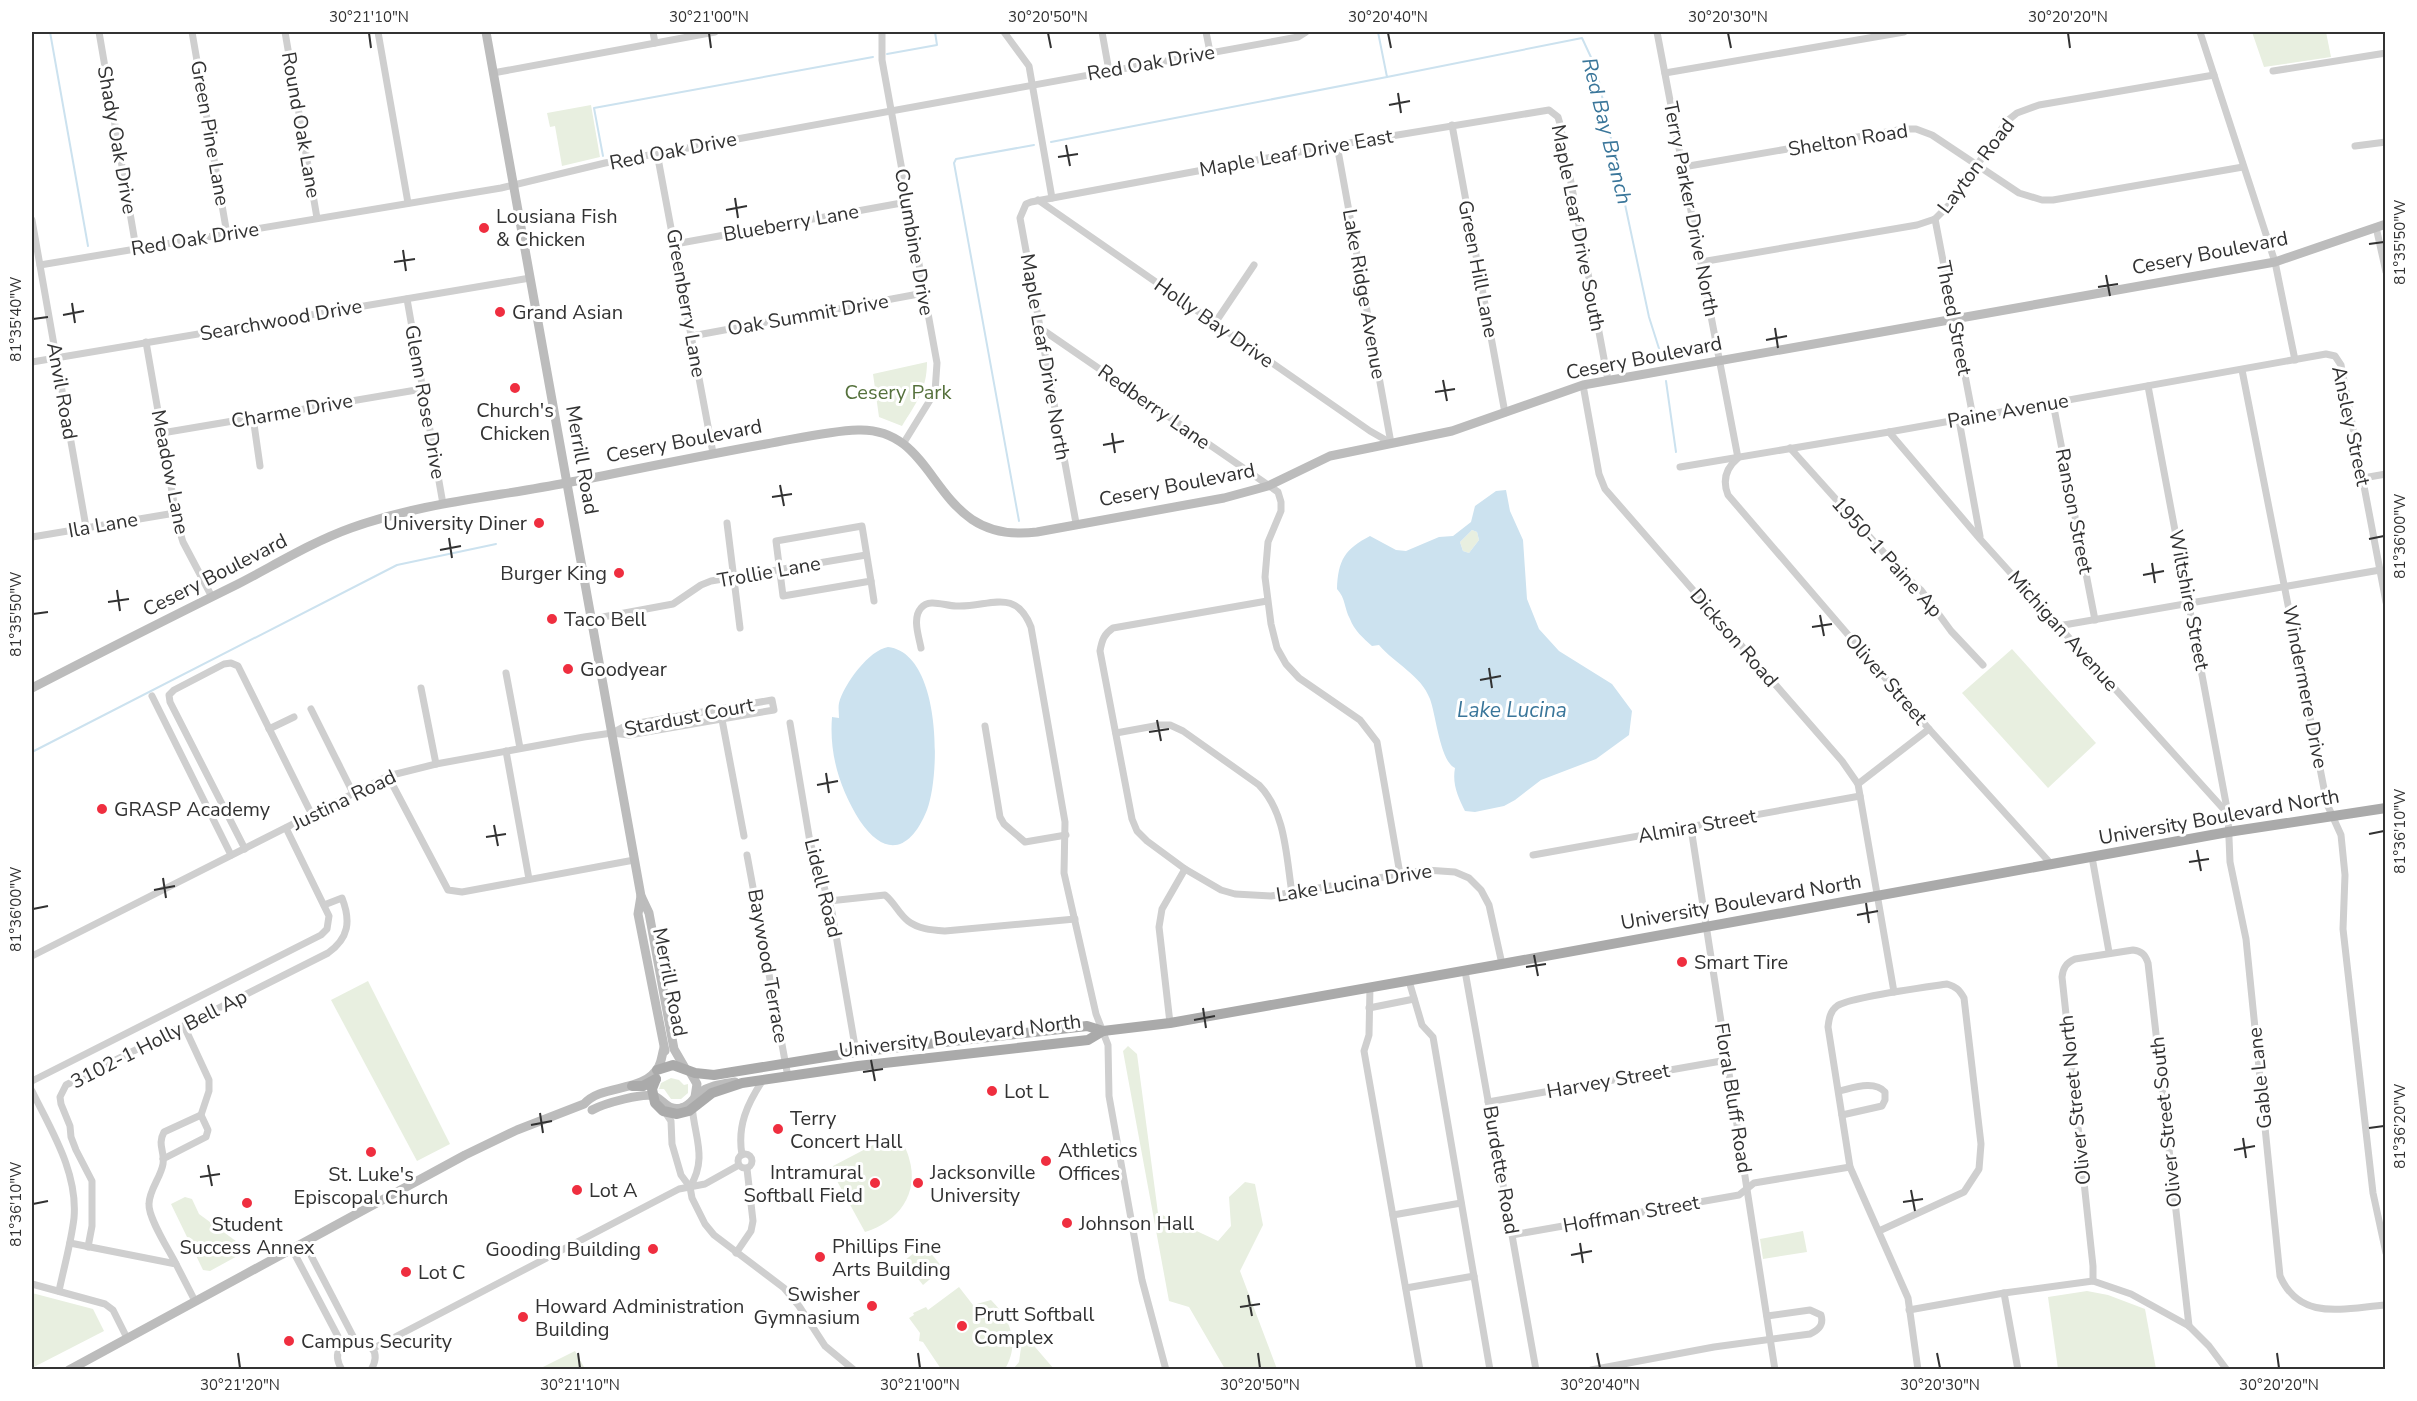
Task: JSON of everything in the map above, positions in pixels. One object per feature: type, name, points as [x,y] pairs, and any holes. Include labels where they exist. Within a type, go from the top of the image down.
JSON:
[{"type":"main road","name":"Merrill Road","points":[[486,32],[641,896],[649,913],[674,1049],[690,1073]]},
{"type":"main road","name":"Cesery Boulevard","points":[[32,688],[349,528],[397,513],[567,483],[713,453],[859,430],[887,436],[903,444],[922,461],[954,507],[977,524],[1006,534],[1022,534],[1224,498],[1268,486],[1329,456],[1452,431],[1583,385],[2275,262],[2381,226]]},
{"type":"main road","name":"University Boulevard North","points":[[690,1073],[714,1075],[856,1052],[1087,1026],[1102,1031],[1170,1023],[2228,832],[2385,808]]},
{"type":"main road","name":"Merrill Road","points":[[641,896],[638,914],[664,1048],[661,1072]]},
{"type":"main road","name":"University Boulevard North","points":[[658,1104],[677,1114],[693,1102],[711,1093],[742,1083],[1088,1040],[1102,1031]]},
{"type":"main road","points":[[971,1039],[972,1053]]},
{"type":"main road","points":[[588,1107],[591,1096],[632,1086],[643,1086],[661,1072],[690,1073]]},
{"type":"main road","points":[[661,1072],[690,1073]]},
{"type":"main road","points":[[658,1104],[652,1087],[661,1072]]},
{"type":"main road","points":[[69,1370],[446,1164],[507,1134],[588,1107],[616,1101],[658,1104],[674,1108],[684,1107],[693,1102],[698,1089],[690,1073]]},
{"type":"street","name":"Shady Oak Drive","points":[[99,32],[136,248]]},
{"type":"street","name":"Green Pine Lane","points":[[192,32],[227,234]]},
{"type":"street","name":"Round Oak Lane","points":[[285,32],[317,218]]},
{"type":"street","points":[[378,32],[408,203]]},
{"type":"street","points":[[653,32],[655,44]]},
{"type":"street","points":[[493,73],[716,32]]},
{"type":"street","name":"Columbine Drive","points":[[882,32],[882,60],[890,110],[937,363],[935,392],[903,444]]},
{"type":"street","points":[[1004,32],[1029,66],[1052,198]]},
{"type":"street","points":[[1102,32],[1109,71]]},
{"type":"street","points":[[1206,32],[1210,52]]},
{"type":"street","name":"Red Oak Drive","points":[[40,265],[514,185],[605,163],[1298,37],[1305,32]]},
{"type":"street","name":"Terry Parker Drive North","points":[[1657,32],[1738,458]]},
{"type":"street","points":[[1665,73],[1904,32]]},
{"type":"street","points":[[2200,32],[2275,262],[2295,360]]},
{"type":"street","points":[[2273,72],[2385,53]]},
{"type":"street","name":"Layton Road","points":[[1701,262],[1917,225],[1935,219],[1952,202],[2007,122],[2028,108],[2214,75]]},
{"type":"street","name":"Maple Leaf Drive East","points":[[1038,200],[1452,125],[1541,110],[1553,112]]},
{"type":"street","name":"Maple Leaf Drive South","points":[[1553,112],[1560,124],[1608,380]]},
{"type":"street","name":"Green Hill Lane","points":[[1452,125],[1505,413]]},
{"type":"street","name":"Shelton Road","points":[[1683,167],[1904,129],[1916,129],[1932,135],[2019,193],[2042,200],[2243,167]]},
{"type":"street","points":[[2355,146],[2385,142]]},
{"type":"street","name":"Lake Ridge Avenue","points":[[1337,145],[1391,443]]},
{"type":"street","name":"Greenberry Lane","points":[[657,153],[713,453]]},
{"type":"street","name":"Holly Bay Drive","points":[[1038,200],[1370,432],[1391,443]]},
{"type":"street","name":"Maple Leaf Drive North","points":[[1038,200],[1026,204],[1020,218],[1076,523]]},
{"type":"street","name":"Blueberry Lane","points":[[675,244],[907,202]]},
{"type":"street","name":"Theed Street","points":[[1935,219],[1973,417]]},
{"type":"street","name":"Anvil Road","points":[[32,220],[86,528]]},
{"type":"street","points":[[2381,226],[2385,272]]},
{"type":"street","points":[[1215,323],[1254,265]]},
{"type":"street","name":"Searchwood Drive","points":[[32,362],[530,278]]},
{"type":"street","name":"Oak Summit Drive","points":[[692,336],[924,293]]},
{"type":"street","name":"Glenn Rose Drive","points":[[407,299],[443,504]]},
{"type":"street","name":"Redberry Lane","points":[[1040,328],[1268,486]]},
{"type":"street","name":"Meadow Lane","points":[[146,342],[175,513],[183,542],[212,597]]},
{"type":"street","name":"Paine Avenue","points":[[1680,467],[2326,354],[2335,356]]},
{"type":"street","name":"Ansley Street","points":[[2335,356],[2341,365],[2385,602]]},
{"type":"street","name":"Windermere Drive","points":[[2242,370],[2327,804],[2342,835],[2345,875],[2343,929],[2373,1193],[2385,1253]]},
{"type":"street","name":"Dickson Road","points":[[1583,385],[1599,474],[1605,489],[1842,761],[1858,784],[1894,992]]},
{"type":"street","name":"Wiltshire Street","points":[[2148,386],[2228,814]]},
{"type":"street","name":"Charme Drive","points":[[162,433],[422,389]]},
{"type":"street","name":"Ranson Street","points":[[2053,402],[2095,620]]},
{"type":"street","points":[[253,417],[260,466]]},
{"type":"street","points":[[1959,420],[1980,539]]},
{"type":"street","name":"Michigan Avenue","points":[[1889,432],[1980,539],[2228,814]]},
{"type":"street","name":"1950-1 Paine Ap","points":[[1790,448],[1921,590],[1951,631],[1983,666]]},
{"type":"street","name":"Oliver Street","points":[[1738,458],[1725,473],[1725,488],[1728,495],[1929,729],[2052,865]]},
{"type":"street","points":[[2363,478],[2385,474]]},
{"type":"street","points":[[1268,486],[1278,492],[1281,502],[1281,511],[1268,542],[1266,557],[1267,601],[1277,648],[1286,664],[1299,678],[1360,720],[1377,742],[1401,874]]},
{"type":"street","name":"Ila Lane","points":[[32,537],[175,513]]},
{"type":"street","points":[[727,523],[740,628]]},
{"type":"street","points":[[871,581],[783,596],[776,541],[862,526],[867,555],[871,581],[874,601]]},
{"type":"street","name":"Trollie Lane","points":[[592,619],[673,604],[701,585],[734,577],[867,555]]},
{"type":"street","points":[[2058,626],[2380,570]]},
{"type":"street","points":[[921,648],[916,624],[922,606],[930,603],[958,606],[996,600],[1019,607],[1027,616],[1031,627],[1066,835],[1064,873],[1096,1014],[1108,1045],[1109,1096],[1142,1280],[1166,1370]]},
{"type":"street","name":"Lake Lucina Drive","points":[[1267,601],[1113,628],[1106,632],[1100,651],[1132,819],[1137,831],[1185,869],[1221,890],[1235,894],[1270,896],[1401,874],[1441,869],[1455,872],[1469,878],[1481,890],[1489,905],[1502,964]]},
{"type":"street","points":[[245,849],[170,702],[170,695],[174,690],[225,664],[231,663],[238,666],[312,815]]},
{"type":"street","points":[[507,673],[520,748]]},
{"type":"street","points":[[422,688],[436,764]]},
{"type":"street","points":[[152,696],[231,855]]},
{"type":"street","name":"Stardust Court","points":[[772,700],[774,710],[629,735],[612,733],[627,725],[772,700]]},
{"type":"street","points":[[311,709],[353,794]]},
{"type":"street","points":[[720,709],[744,836]]},
{"type":"street","points":[[269,729],[294,717]]},
{"type":"street","name":"Lidell Road","points":[[790,723],[810,842],[829,901],[856,1052]]},
{"type":"street","points":[[1116,733],[1170,725],[1183,731],[1259,785],[1269,795],[1276,810],[1292,893]]},
{"type":"street","points":[[985,726],[1000,817],[1004,824],[1025,842],[1066,835]]},
{"type":"street","points":[[1858,784],[1929,729]]},
{"type":"street","name":"Justina Road","points":[[32,956],[388,776],[436,764],[612,733]]},
{"type":"street","points":[[506,751],[529,879]]},
{"type":"street","points":[[388,776],[448,890],[462,892],[634,860]]},
{"type":"street","name":"Almira Street","points":[[1533,855],[1860,796]]},
{"type":"street","points":[[2228,814],[2228,832]]},
{"type":"street","points":[[32,1081],[327,929],[330,922],[324,905],[286,828]]},
{"type":"street","name":"Floral Bluff Road","points":[[1691,828],[1775,1370]]},
{"type":"street","name":"Gable Lane","points":[[2228,832],[2230,862],[2246,939],[2280,1276],[2285,1289],[2295,1298],[2304,1305],[2320,1310],[2385,1305]]},
{"type":"street","name":"Baywood Terrace","points":[[747,855],[788,1077]]},
{"type":"street","points":[[2092,857],[2109,952]]},
{"type":"street","points":[[1170,1023],[1159,927],[1162,909],[1185,869]]},
{"type":"street","points":[[829,901],[885,895],[893,901],[908,921],[927,930],[945,931],[1075,918]]},
{"type":"street","name":"3102-1 Holly Bell Ap","points":[[88,1246],[92,1226],[92,1181],[71,1137],[70,1126],[61,1104],[62,1090],[66,1085],[338,946],[348,927],[345,906],[342,898],[324,905]]},
{"type":"street","name":"Oliver Street South","points":[[2109,952],[2140,951],[2146,956],[2148,963],[2189,1326]]},
{"type":"street","name":"Oliver Street North","points":[[2092,1281],[2093,1266],[2061,977],[2068,962],[2109,952]]},
{"type":"street","name":"Burdette Road","points":[[1465,971],[1536,1370]]},
{"type":"street","points":[[1409,981],[1422,1025],[1433,1037],[1490,1370]]},
{"type":"street","points":[[1879,1231],[1964,1192],[1979,1169],[1981,1157],[1964,998],[1959,989],[1947,984],[1839,1004],[1832,1011],[1828,1027],[1850,1167],[1855,1183],[1908,1298],[1918,1370]]},
{"type":"street","points":[[1370,987],[1369,1035],[1364,1051],[1420,1370]]},
{"type":"street","points":[[1369,1008],[1414,999]]},
{"type":"street","points":[[163,1159],[206,1137],[208,1130],[201,1115],[209,1091],[209,1080],[184,1026]]},
{"type":"street","name":"Harvey Street","points":[[1488,1102],[1727,1060]]},
{"type":"street","points":[[739,1165],[738,1160],[742,1155],[740,1135],[743,1116],[763,1080]]},
{"type":"street","points":[[1839,1091],[1868,1086],[1877,1087],[1885,1092],[1882,1106],[1842,1115]]},
{"type":"street","points":[[32,1091],[57,1140],[69,1173],[74,1215],[59,1291]]},
{"type":"street","points":[[690,1187],[698,1174],[699,1155],[693,1102]]},
{"type":"street","points":[[658,1104],[671,1121],[672,1144],[681,1175],[690,1187],[705,1224],[714,1235],[736,1253],[784,1288],[799,1306],[825,1346],[854,1370]]},
{"type":"street","points":[[195,1301],[150,1212],[149,1203],[163,1166],[160,1143],[164,1132],[201,1115]]},
{"type":"street","points":[[742,1155],[746,1154],[752,1158],[752,1164],[747,1169]]},
{"type":"street","points":[[372,1349],[679,1189],[705,1184],[739,1165]]},
{"type":"street","points":[[739,1165],[747,1169]]},
{"type":"street","name":"Hoffman Street","points":[[1512,1235],[1739,1195],[1754,1182],[1850,1167]]},
{"type":"street","points":[[736,1253],[751,1231],[753,1221],[747,1169]]},
{"type":"street","points":[[1393,1215],[1461,1203]]},
{"type":"street","points":[[304,1242],[355,1340]]},
{"type":"street","points":[[70,1243],[176,1264]]},
{"type":"street","points":[[292,1249],[343,1346]]},
{"type":"street","points":[[1406,1288],[1474,1276]]},
{"type":"street","points":[[1909,1310],[2004,1293],[2092,1281],[2131,1294],[2189,1326],[2209,1346],[2227,1370]]},
{"type":"street","points":[[32,1284],[105,1304],[113,1310],[128,1338]]},
{"type":"street","points":[[2004,1293],[2018,1370]]},
{"type":"street","points":[[322,1307],[334,1300]]},
{"type":"street","points":[[1591,1370],[1770,1338],[1810,1334],[1820,1327],[1822,1318],[1821,1315],[1810,1310],[1767,1316]]},
{"type":"street","points":[[339,1369],[338,1356],[343,1346],[355,1340],[364,1342],[372,1349],[375,1360],[370,1370]]},
{"type":"green space","points":[[2252,32],[2326,32],[2331,57],[2264,67]]},
{"type":"green space","points":[[591,105],[600,157],[562,166],[555,126],[550,127],[547,113]]},
{"type":"green space","name":"Cesery Park","points":[[927,362],[923,388],[902,426],[879,417],[873,374]]},
{"type":"green space","points":[[1472,530],[1477,532],[1479,540],[1469,553],[1463,551],[1460,542]]},
{"type":"green space","points":[[2012,649],[2096,743],[2048,788],[1962,693]]},
{"type":"green space","points":[[368,981],[450,1144],[417,1161],[331,1000]]},
{"type":"green space","points":[[1128,1046],[1137,1054],[1158,1213],[1218,1241],[1231,1226],[1229,1197],[1245,1182],[1255,1184],[1263,1225],[1240,1271],[1277,1369],[1225,1369],[1189,1307],[1169,1301],[1123,1051]]},
{"type":"green space","points":[[671,1078],[679,1080],[684,1085],[688,1084],[688,1093],[681,1099],[671,1099],[664,1089],[659,1089],[661,1083]]},
{"type":"green space","name":"Intramural Softball Field","points":[[896,1133],[905,1148],[912,1171],[909,1195],[896,1214],[865,1232],[831,1170],[833,1166]]},
{"type":"green space","points":[[185,1197],[192,1199],[199,1214],[244,1247],[241,1254],[210,1271],[203,1270],[171,1204]]},
{"type":"green space","points":[[1803,1231],[1807,1252],[1763,1259],[1760,1239]]},
{"type":"green space","points":[[924,1245],[943,1268],[923,1285],[904,1261]]},
{"type":"green space","name":"Prutt Softball Complex","points":[[959,1287],[973,1305],[991,1300],[1004,1316],[1012,1341],[1010,1359],[1005,1369],[941,1369],[923,1342],[919,1341],[920,1333],[909,1318],[914,1315],[913,1313],[926,1307],[928,1310]]},
{"type":"green space","points":[[2087,1291],[2108,1295],[2145,1309],[2156,1369],[2058,1369],[2048,1297]]},
{"type":"green space","points":[[32,1293],[93,1309],[104,1331],[32,1368]]},
{"type":"green space","points":[[1023,1333],[1054,1369],[1013,1369],[1019,1362]]},
{"type":"green space","points":[[575,1351],[585,1369],[539,1369]]},
{"type":"water","name":"Lake Lucina","points":[[1506,490],[1510,511],[1523,540],[1527,599],[1539,629],[1559,651],[1612,684],[1632,711],[1629,735],[1596,759],[1541,780],[1504,806],[1475,812],[1465,811],[1458,795],[1454,780],[1455,768],[1450,764],[1442,747],[1426,691],[1414,676],[1379,645],[1372,646],[1359,634],[1337,589],[1339,570],[1344,557],[1361,541],[1370,536],[1396,550],[1406,551],[1439,537],[1453,536],[1471,522],[1475,506],[1496,491]],"holes":[[[1472,530],[1477,532],[1479,540],[1469,553],[1463,551],[1460,542]]]},
{"type":"water","points":[[888,647],[905,654],[918,670],[927,691],[933,717],[935,744],[932,793],[927,810],[921,824],[913,834],[906,841],[897,845],[888,845],[879,841],[860,821],[837,771],[832,745],[832,717],[839,718],[839,703],[846,687],[865,661],[881,649]]},
{"type":"waterway","points":[[50,32],[88,246]]},
{"type":"waterway","points":[[887,54],[937,45],[935,32]]},
{"type":"waterway","name":"Red Bay Branch","points":[[1378,32],[1387,77],[1582,38],[1596,68],[1649,317],[1662,358]]},
{"type":"waterway","points":[[603,156],[594,108],[873,57]]},
{"type":"waterway","points":[[1051,142],[1387,77]]},
{"type":"waterway","points":[[1019,521],[954,163],[956,159],[1034,145]]},
{"type":"waterway","points":[[1666,381],[1676,452]]},
{"type":"waterway","points":[[32,752],[397,565],[496,544]]},
{"type":"place","name":"Lousiana Fish & Chicken","points":[[484,228]]},
{"type":"place","name":"Grand Asian","points":[[500,312]]},
{"type":"place","name":"Church's Chicken","points":[[515,388]]},
{"type":"place","name":"University Diner","points":[[539,523]]},
{"type":"place","name":"Burger King","points":[[619,573]]},
{"type":"place","name":"Taco Bell","points":[[552,619]]},
{"type":"place","name":"Goodyear","points":[[568,669]]},
{"type":"place","name":"GRASP Academy","points":[[102,809]]},
{"type":"place","name":"Smart Tire","points":[[1682,962]]},
{"type":"place","name":"Lot L","points":[[992,1091]]},
{"type":"place","name":"Terry Concert Hall","points":[[778,1129]]},
{"type":"place","name":"St. Luke's Episcopal Church","points":[[371,1152]]},
{"type":"place","name":"Athletics Offices","points":[[1046,1161]]},
{"type":"place","name":"Intramural Softball Field","points":[[875,1183]]},
{"type":"place","name":"Jacksonville University","points":[[918,1183]]},
{"type":"place","name":"Lot A","points":[[577,1190]]},
{"type":"place","name":"Student Success Annex","points":[[247,1203]]},
{"type":"place","name":"Johnson Hall","points":[[1067,1223]]},
{"type":"place","name":"Gooding Building","points":[[653,1249]]},
{"type":"place","name":"Phillips Fine Arts Building","points":[[820,1257]]},
{"type":"place","name":"Lot C","points":[[406,1272]]},
{"type":"place","name":"Swisher Gymnasium","points":[[872,1306]]},
{"type":"place","name":"Howard Administration Building","points":[[523,1317]]},
{"type":"place","name":"Prutt Softball Complex","points":[[962,1326]]},
{"type":"place","name":"Campus Security","points":[[289,1341]]}]
